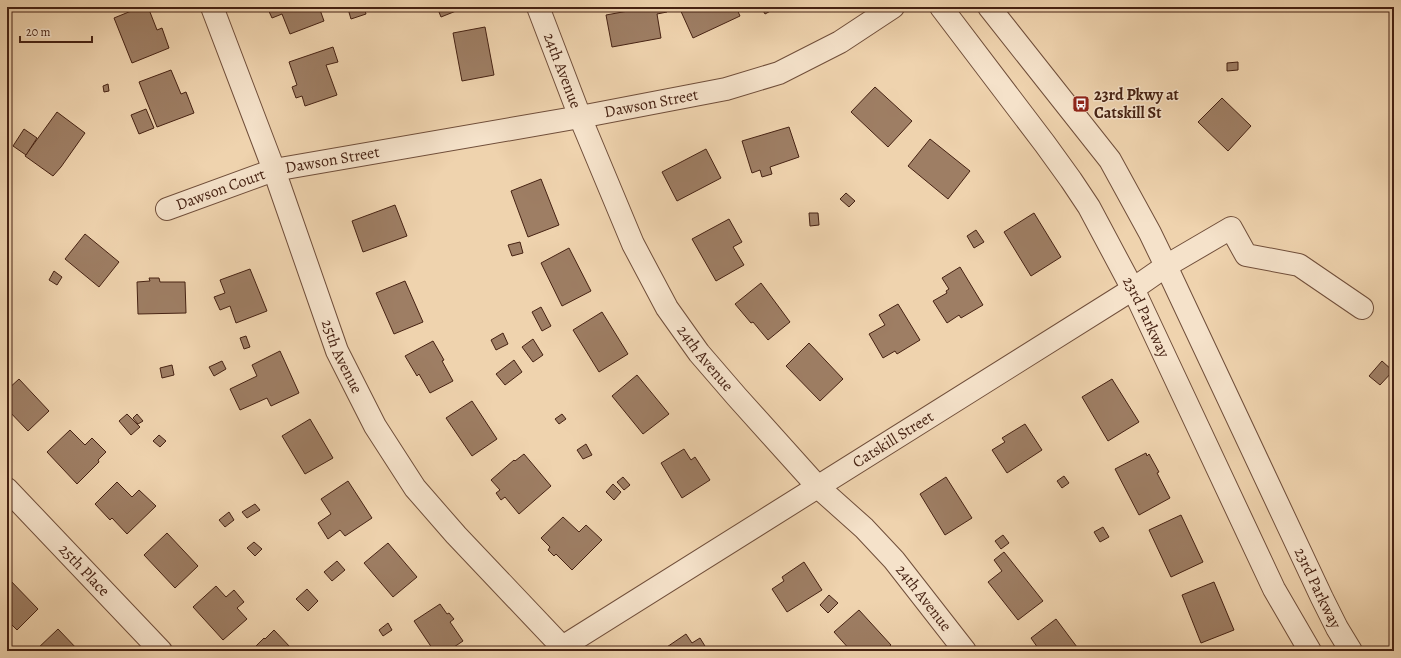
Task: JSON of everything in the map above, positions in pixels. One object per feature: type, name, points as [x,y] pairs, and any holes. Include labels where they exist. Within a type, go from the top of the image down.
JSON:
[{"type":"street","name":"25th Avenue","points":[[212,7],[274,170],[337,351],[375,426],[415,488],[561,650]]},
{"type":"street","name":"24th Avenue","points":[[538,7],[580,117],[633,244],[667,308],[699,353],[818,487],[864,528],[894,560],[965,651]]},
{"type":"street","name":"Dawson Street","points":[[274,170],[580,117],[726,89],[780,72],[840,42],[893,7]]},
{"type":"street","name":"23rd Parkway","points":[[941,7],[1071,180],[1089,207],[1132,289],[1274,588],[1310,651]]},
{"type":"street","name":"23rd Parkway","points":[[989,7],[1110,160],[1150,233],[1322,598],[1337,628],[1351,651]]},
{"type":"street","name":"Dawson Court","points":[[167,209],[274,170]]},
{"type":"street","name":"Catskill Street","points":[[561,650],[1166,266],[1231,228],[1246,255],[1299,265],[1362,308]]},
{"type":"street","name":"25th Place","points":[[7,489],[161,651]]},
{"type":"building","points":[[141,7],[148,7],[157,30],[162,28],[169,48],[132,63],[114,18]]},
{"type":"building","points":[[267,7],[319,7],[324,21],[290,34],[282,14],[272,18]]},
{"type":"building","points":[[364,7],[366,14],[351,19],[348,9]]},
{"type":"building","points":[[437,7],[466,7],[441,17]]},
{"type":"building","points":[[650,7],[666,7],[667,12],[657,14],[661,38],[612,47],[606,15]]},
{"type":"building","points":[[679,7],[736,7],[740,16],[693,38]]},
{"type":"building","points":[[761,7],[778,7],[765,14]]},
{"type":"building","points":[[485,27],[494,75],[462,81],[453,33]]},
{"type":"building","points":[[333,47],[338,62],[326,65],[337,95],[305,106],[302,96],[296,98],[292,87],[297,85],[289,62]]},
{"type":"building","points":[[1238,62],[1238,70],[1227,71],[1227,63]]},
{"type":"building","points":[[171,70],[181,94],[186,92],[194,113],[157,127],[139,82]]},
{"type":"building","points":[[108,84],[109,91],[104,92],[103,86]]},
{"type":"building","points":[[875,87],[912,121],[888,147],[851,112]]},
{"type":"building","points":[[1222,98],[1251,126],[1228,151],[1198,122]]},
{"type":"building","points":[[146,109],[154,128],[139,134],[131,115]]},
{"type":"building","points":[[57,112],[85,133],[53,176],[25,156]]},
{"type":"building","points":[[789,127],[799,157],[770,167],[772,174],[762,177],[760,170],[752,173],[742,141]]},
{"type":"building","points":[[24,129],[37,138],[26,155],[13,146]]},
{"type":"building","points":[[930,139],[970,171],[948,199],[908,166]]},
{"type":"building","points":[[706,149],[721,178],[677,201],[662,172]]},
{"type":"building","points":[[541,179],[559,225],[528,237],[511,191]]},
{"type":"building","points":[[846,193],[855,201],[849,207],[840,199]]},
{"type":"building","points":[[395,205],[407,236],[363,252],[352,221]]},
{"type":"building","points":[[809,213],[818,213],[819,225],[810,226]]},
{"type":"building","points":[[1034,213],[1061,257],[1031,276],[1004,232]]},
{"type":"building","points":[[729,219],[742,242],[733,247],[744,265],[716,281],[692,239]]},
{"type":"building","points":[[976,230],[984,242],[974,248],[967,236]]},
{"type":"building","points":[[85,234],[119,262],[99,287],[65,259]]},
{"type":"building","points":[[520,242],[523,253],[512,256],[508,245]]},
{"type":"building","points":[[569,248],[591,291],[562,306],[541,263]]},
{"type":"building","points":[[960,267],[983,305],[961,318],[959,315],[947,323],[933,301],[947,293],[946,291],[949,289],[942,278]]},
{"type":"building","points":[[250,269],[267,311],[236,323],[230,306],[220,310],[214,297],[225,293],[220,280]]},
{"type":"building","points":[[54,271],[62,277],[57,285],[49,280]]},
{"type":"building","points":[[149,278],[159,278],[160,282],[185,282],[186,313],[138,314],[137,282],[150,281]]},
{"type":"building","points":[[405,281],[423,322],[394,334],[376,293]]},
{"type":"building","points":[[761,283],[790,322],[768,340],[735,304]]},
{"type":"building","points":[[898,304],[920,340],[897,354],[895,351],[883,358],[869,334],[885,325],[879,315]]},
{"type":"building","points":[[541,307],[551,326],[542,331],[532,312]]},
{"type":"building","points":[[602,312],[628,354],[599,372],[573,330]]},
{"type":"building","points":[[503,333],[508,344],[496,350],[491,340]]},
{"type":"building","points":[[246,336],[250,347],[244,349],[240,338]]},
{"type":"building","points":[[533,339],[543,355],[533,362],[522,347]]},
{"type":"building","points":[[433,341],[444,360],[442,361],[453,381],[430,393],[419,374],[417,376],[405,356]]},
{"type":"building","points":[[809,343],[843,379],[820,401],[786,366]]},
{"type":"building","points":[[7,345],[12,350],[7,355]]},
{"type":"building","points":[[280,351],[299,393],[271,406],[267,398],[240,410],[230,389],[257,376],[252,365]]},
{"type":"building","points":[[514,360],[522,372],[505,385],[496,374]]},
{"type":"building","points":[[222,361],[226,369],[214,376],[209,367]]},
{"type":"building","points":[[1382,361],[1393,371],[1380,385],[1369,376]]},
{"type":"building","points":[[172,365],[174,375],[162,378],[160,368]]},
{"type":"building","points":[[637,375],[669,414],[643,434],[612,396]]},
{"type":"building","points":[[19,379],[49,411],[28,431],[7,409],[7,390]]},
{"type":"building","points":[[1112,379],[1139,422],[1108,441],[1082,397]]},
{"type":"building","points":[[472,401],[497,439],[472,456],[446,418]]},
{"type":"building","points":[[127,414],[140,427],[131,435],[119,421]]},
{"type":"building","points":[[137,414],[143,421],[138,424],[133,418]]},
{"type":"building","points":[[562,414],[566,419],[559,424],[555,419]]},
{"type":"building","points":[[310,419],[333,458],[305,474],[282,436]]},
{"type":"building","points":[[1025,424],[1042,450],[1007,473],[992,450],[1005,442],[1002,438]]},
{"type":"building","points":[[70,430],[85,445],[92,438],[106,452],[98,460],[99,462],[77,484],[47,452]]},
{"type":"building","points":[[159,435],[166,441],[160,447],[153,441]]},
{"type":"building","points":[[586,444],[592,455],[583,459],[577,450]]},
{"type":"building","points":[[684,449],[691,460],[695,457],[710,480],[682,498],[661,463]]},
{"type":"building","points":[[1146,453],[1147,456],[1149,454],[1159,472],[1157,473],[1170,498],[1139,515],[1115,469]]},
{"type":"building","points":[[524,454],[551,486],[519,514],[505,497],[501,500],[496,493],[500,490],[491,480],[514,460],[515,461]]},
{"type":"building","points":[[1064,476],[1069,483],[1062,488],[1057,481]]},
{"type":"building","points":[[623,477],[630,485],[624,490],[617,482]]},
{"type":"building","points":[[946,477],[972,518],[945,535],[920,494]]},
{"type":"building","points":[[348,481],[372,518],[345,536],[340,530],[328,539],[318,523],[331,514],[321,499]]},
{"type":"building","points":[[117,482],[132,497],[139,490],[156,506],[127,534],[112,518],[110,520],[95,504]]},
{"type":"building","points":[[613,484],[621,492],[614,500],[606,492]]},
{"type":"building","points":[[255,504],[260,510],[247,518],[242,512]]},
{"type":"building","points":[[229,512],[234,520],[225,527],[219,520]]},
{"type":"building","points":[[1181,515],[1203,562],[1171,577],[1149,530]]},
{"type":"building","points":[[563,517],[579,532],[586,525],[602,540],[572,570],[556,554],[554,556],[548,550],[550,547],[541,538]]},
{"type":"building","points":[[1103,527],[1109,537],[1100,542],[1094,532]]},
{"type":"building","points":[[167,533],[198,566],[175,588],[144,555]]},
{"type":"building","points":[[1003,535],[1009,543],[1001,549],[995,541]]},
{"type":"building","points":[[254,542],[262,549],[255,556],[247,548]]},
{"type":"building","points":[[388,543],[417,577],[393,597],[364,563]]},
{"type":"building","points":[[1004,552],[1043,601],[1018,620],[988,582],[1002,571],[994,560]]},
{"type":"building","points":[[337,561],[345,570],[332,581],[324,572]]},
{"type":"building","points":[[804,562],[822,590],[787,612],[772,589],[784,581],[782,577]]},
{"type":"building","points":[[7,577],[38,609],[17,630],[7,620]]},
{"type":"building","points":[[1214,582],[1234,630],[1201,643],[1182,595]]},
{"type":"building","points":[[216,586],[226,597],[234,590],[244,602],[237,608],[247,619],[223,640],[193,607]]},
{"type":"building","points":[[307,589],[318,601],[308,611],[296,599]]},
{"type":"building","points":[[829,595],[838,603],[828,613],[820,605]]},
{"type":"building","points":[[440,604],[447,614],[449,613],[454,619],[450,622],[463,641],[448,651],[434,651],[414,621]]},
{"type":"building","points":[[859,610],[891,645],[884,651],[851,651],[834,632]]},
{"type":"building","points":[[1056,619],[1080,651],[1040,651],[1031,638]]},
{"type":"building","points":[[388,623],[392,630],[383,636],[379,630]]},
{"type":"building","points":[[58,629],[79,651],[35,651]]},
{"type":"building","points":[[274,630],[291,648],[287,651],[251,651],[264,638],[265,639]]},
{"type":"building","points":[[686,634],[692,643],[700,638],[708,651],[661,651]]},
{"type":"place","name":"23rd Pkwy at Catskill St","points":[[1081,104]]}]
